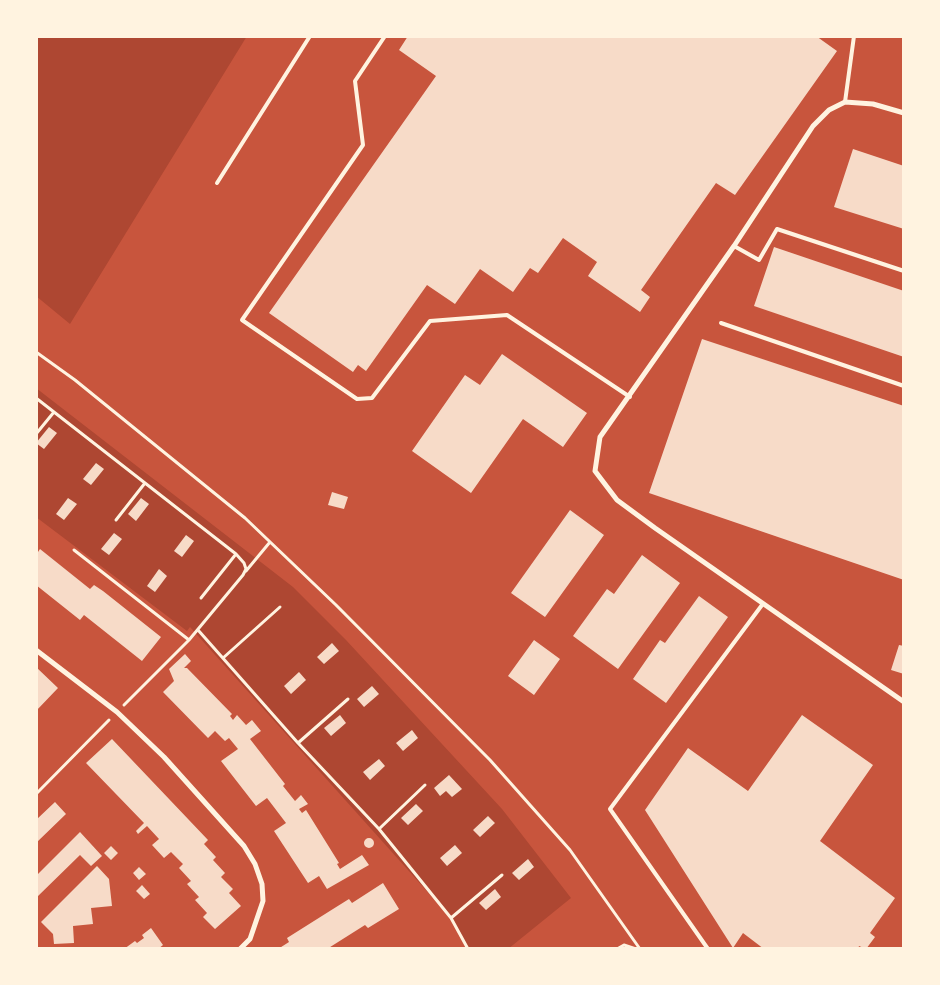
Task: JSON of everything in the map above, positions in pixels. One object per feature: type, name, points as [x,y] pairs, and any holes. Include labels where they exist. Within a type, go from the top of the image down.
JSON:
[{"type":"street","points":[[904,113],[873,104],[845,102],[829,110],[813,126],[734,246],[630,397],[600,437],[595,471],[618,500],[762,605],[904,702]]},
{"type":"street","points":[[36,650],[117,712],[205,800],[244,846],[255,864],[262,884],[263,901],[250,939],[240,949]]},
{"type":"lane","points":[[217,183],[310,36]]},
{"type":"lane","points":[[385,36],[355,81],[363,146],[242,320],[357,399],[372,398],[430,321],[507,315],[630,397]]},
{"type":"lane","points":[[845,102],[854,36]]},
{"type":"lane","points":[[734,246],[759,260],[777,229],[904,271]]},
{"type":"lane","points":[[721,323],[904,386]]},
{"type":"lane","points":[[708,949],[610,809],[762,605]]},
{"type":"path","points":[[36,352],[75,380],[245,518],[270,542],[490,760],[570,850],[640,949]]},
{"type":"path","points":[[36,398],[236,554],[246,569],[243,575]]},
{"type":"path","points":[[36,434],[54,412]]},
{"type":"path","points":[[116,520],[145,483]]},
{"type":"path","points":[[36,794],[189,640],[270,542]]},
{"type":"path","points":[[74,550],[189,640]]},
{"type":"path","points":[[201,598],[236,554]]},
{"type":"path","points":[[223,658],[280,607]]},
{"type":"path","points":[[198,630],[298,743],[379,829],[451,918],[468,949]]},
{"type":"path","points":[[298,743],[348,698]]},
{"type":"path","points":[[379,829],[425,786]]},
{"type":"path","points":[[451,918],[502,875]]},
{"type":"path","points":[[617,949],[624,945],[636,949]]},
{"type":"shaded area","points":[[36,36],[247,36],[70,324],[36,296]]},
{"type":"shaded area","points":[[36,388],[293,587],[346,640],[502,809],[571,898],[508,949],[468,949],[451,918],[190,627],[187,631],[36,517]]},
{"type":"building","points":[[408,36],[816,36],[837,51],[735,195],[716,183],[641,290],[650,297],[640,312],[588,276],[597,262],[563,238],[538,273],[530,268],[513,292],[480,269],[455,304],[427,285],[366,371],[358,365],[353,372],[269,313],[436,76],[399,50]]},
{"type":"building","points":[[853,149],[904,166],[904,229],[834,207]]},
{"type":"building","points":[[774,247],[904,291],[904,357],[754,306]]},
{"type":"building","points":[[702,339],[904,406],[904,580],[649,493]]},
{"type":"building","points":[[502,354],[587,413],[563,447],[523,419],[471,493],[412,451],[465,375],[480,385]]},
{"type":"building","points":[[49,427],[57,433],[44,449],[36,443]]},
{"type":"building","points":[[96,463],[104,469],[91,485],[83,479]]},
{"type":"building","points":[[332,492],[348,497],[344,509],[328,505]]},
{"type":"building","points":[[68,498],[77,504],[64,520],[56,514]]},
{"type":"building","points":[[141,498],[149,504],[136,521],[128,514]]},
{"type":"building","points":[[570,510],[604,535],[545,617],[511,593]]},
{"type":"building","points":[[114,533],[122,539],[109,555],[101,549]]},
{"type":"building","points":[[186,535],[194,541],[182,557],[174,551]]},
{"type":"building","points":[[40,549],[90,589],[94,585],[103,591],[161,637],[142,661],[84,615],[80,620],[36,585],[36,555]]},
{"type":"building","points":[[642,555],[680,583],[618,669],[573,636],[607,589],[614,594]]},
{"type":"building","points":[[159,569],[167,576],[155,592],[147,586]]},
{"type":"building","points":[[699,596],[728,617],[666,703],[633,679],[660,640],[665,643]]},
{"type":"building","points":[[534,640],[560,659],[534,695],[508,676]]},
{"type":"building","points":[[332,643],[339,651],[324,664],[317,657]]},
{"type":"building","points":[[899,645],[904,646],[904,674],[891,670]]},
{"type":"building","points":[[185,654],[191,661],[184,668],[187,668],[232,714],[230,716],[233,720],[237,715],[246,725],[252,720],[261,731],[250,739],[285,784],[283,786],[295,801],[301,795],[308,804],[299,809],[302,813],[306,810],[339,863],[337,864],[340,869],[362,855],[369,865],[327,889],[319,876],[308,883],[274,831],[286,823],[267,798],[256,806],[221,761],[238,749],[229,738],[225,741],[215,731],[208,738],[163,692],[174,681],[169,669]]},
{"type":"building","points":[[36,667],[58,688],[36,711]]},
{"type":"building","points":[[299,672],[306,680],[291,694],[284,686]]},
{"type":"building","points":[[372,686],[379,694],[364,707],[357,699]]},
{"type":"building","points":[[340,715],[346,723],[331,736],[324,728]]},
{"type":"building","points":[[802,715],[873,765],[820,841],[895,898],[870,933],[875,937],[866,949],[859,946],[858,949],[764,949],[743,933],[733,948],[645,810],[688,748],[748,791]]},
{"type":"building","points":[[412,730],[418,738],[403,751],[396,743]]},
{"type":"building","points":[[112,739],[208,840],[204,844],[216,857],[213,860],[225,873],[221,877],[233,889],[229,893],[241,906],[215,929],[203,917],[207,913],[195,900],[199,897],[187,884],[191,881],[179,868],[183,864],[171,852],[164,858],[152,845],[159,839],[147,826],[138,834],[136,831],[144,823],[86,763]]},
{"type":"building","points":[[379,759],[385,766],[370,780],[363,772]]},
{"type":"building","points":[[449,775],[462,789],[452,797],[446,791],[440,796],[434,788]]},
{"type":"building","points":[[55,802],[66,814],[36,843],[36,820]]},
{"type":"building","points":[[416,804],[423,811],[408,825],[401,818]]},
{"type":"building","points":[[488,816],[495,823],[480,837],[473,830]]},
{"type":"building","points":[[80,832],[102,856],[91,866],[80,855],[36,898],[36,876]]},
{"type":"building","points":[[369,838],[374,843],[369,848],[364,843]]},
{"type":"building","points":[[455,845],[462,853],[447,866],[440,858]]},
{"type":"building","points":[[111,846],[118,853],[111,860],[104,853]]},
{"type":"building","points":[[528,859],[534,867],[519,880],[512,873]]},
{"type":"building","points":[[97,866],[109,879],[112,906],[91,908],[93,924],[73,926],[74,943],[54,944],[53,934],[41,922]]},
{"type":"building","points":[[139,867],[146,874],[139,880],[133,873]]},
{"type":"building","points":[[383,883],[399,909],[368,928],[365,925],[327,949],[278,949],[289,942],[287,938],[333,909],[349,899],[352,903]]},
{"type":"building","points":[[142,885],[150,894],[144,899],[136,891]]},
{"type":"building","points":[[495,889],[501,897],[486,910],[479,903]]},
{"type":"building","points":[[151,928],[163,945],[158,949],[124,949],[135,941],[137,943],[144,938],[142,935]]}]
